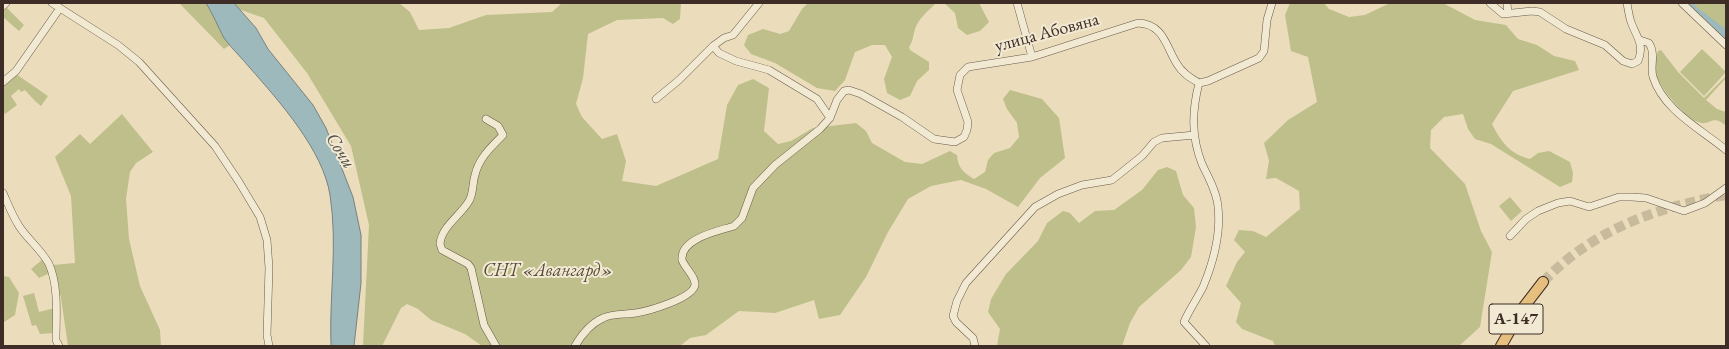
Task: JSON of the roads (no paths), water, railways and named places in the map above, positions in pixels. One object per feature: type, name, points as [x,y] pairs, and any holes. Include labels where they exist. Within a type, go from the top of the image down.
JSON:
[{"type":"highway","name":"А-147","points":[[1501,346],[1523,308],[1543,282]]},
{"type":"street","points":[[3,6],[6,3]]},
{"type":"street","points":[[52,3],[123,48],[156,79],[215,146],[257,212],[264,228],[269,259],[267,335],[269,346]]},
{"type":"street","points":[[656,100],[679,80],[713,46],[724,38],[733,35],[759,3]]},
{"type":"street","points":[[1017,3],[1032,56]]},
{"type":"street","points":[[1206,346],[1184,322],[1203,287],[1211,264],[1219,219],[1218,205],[1201,161],[1195,135],[1193,110],[1198,83],[1259,58],[1264,51],[1267,20],[1272,3]]},
{"type":"street","points":[[1490,3],[1499,12],[1508,14],[1532,11],[1540,12],[1571,31],[1595,39],[1605,45],[1623,61],[1635,63],[1640,57],[1640,40],[1632,23],[1627,3]]},
{"type":"street","points":[[1506,3],[1508,14]]},
{"type":"street","points":[[1682,3],[1726,45]]},
{"type":"street","points":[[3,82],[16,71],[60,8]]},
{"type":"street","name":"улица Абовяна","points":[[575,346],[581,336],[592,325],[604,318],[649,310],[682,298],[693,289],[694,280],[683,264],[682,257],[688,244],[738,223],[745,212],[753,188],[775,165],[820,129],[830,118],[841,94],[849,90],[861,94],[902,117],[934,139],[955,142],[964,137],[968,126],[957,90],[958,82],[963,71],[968,67],[1001,63],[1032,56],[1138,23],[1149,23],[1157,30],[1168,45],[1177,65],[1186,76],[1198,83]]},
{"type":"street","points":[[1640,40],[1649,43],[1651,47],[1653,75],[1663,96],[1682,117],[1726,150]]},
{"type":"street","points":[[713,46],[719,53],[736,61],[769,70],[817,99],[830,118]]},
{"type":"street","points":[[486,119],[498,126],[503,135],[487,151],[482,159],[475,174],[471,197],[444,232],[441,237],[440,246],[446,252],[468,264],[471,268],[484,325],[496,346]]},
{"type":"street","points":[[975,346],[973,338],[956,322],[953,316],[957,301],[966,283],[1035,207],[1058,194],[1082,185],[1112,180],[1137,160],[1154,142],[1162,138],[1195,135]]},
{"type":"street","points":[[1510,236],[1526,218],[1538,211],[1558,203],[1570,201],[1589,207],[1619,197],[1632,197],[1646,198],[1684,211],[1705,203],[1726,188]]},
{"type":"street","points":[[3,193],[19,226],[43,254],[49,266],[55,287],[56,340],[59,346]]},
{"type":"water","points":[[206,3],[234,3],[256,28],[268,49],[313,105],[326,128],[353,197],[361,235],[361,283],[354,346],[331,346],[333,252],[332,214],[326,178],[319,161],[298,127],[274,95],[224,38]]},
{"type":"waterway","points":[[1688,3],[1692,9],[1726,35]]},
{"type":"tunnel","points":[[1543,282],[1574,254],[1626,224],[1645,216],[1684,204],[1726,195]]},
{"type":"water label","name":"Сочи","points":[[340,151]]},
{"type":"park label","name":"СНТ «Авангард»","points":[[548,271]]}]
